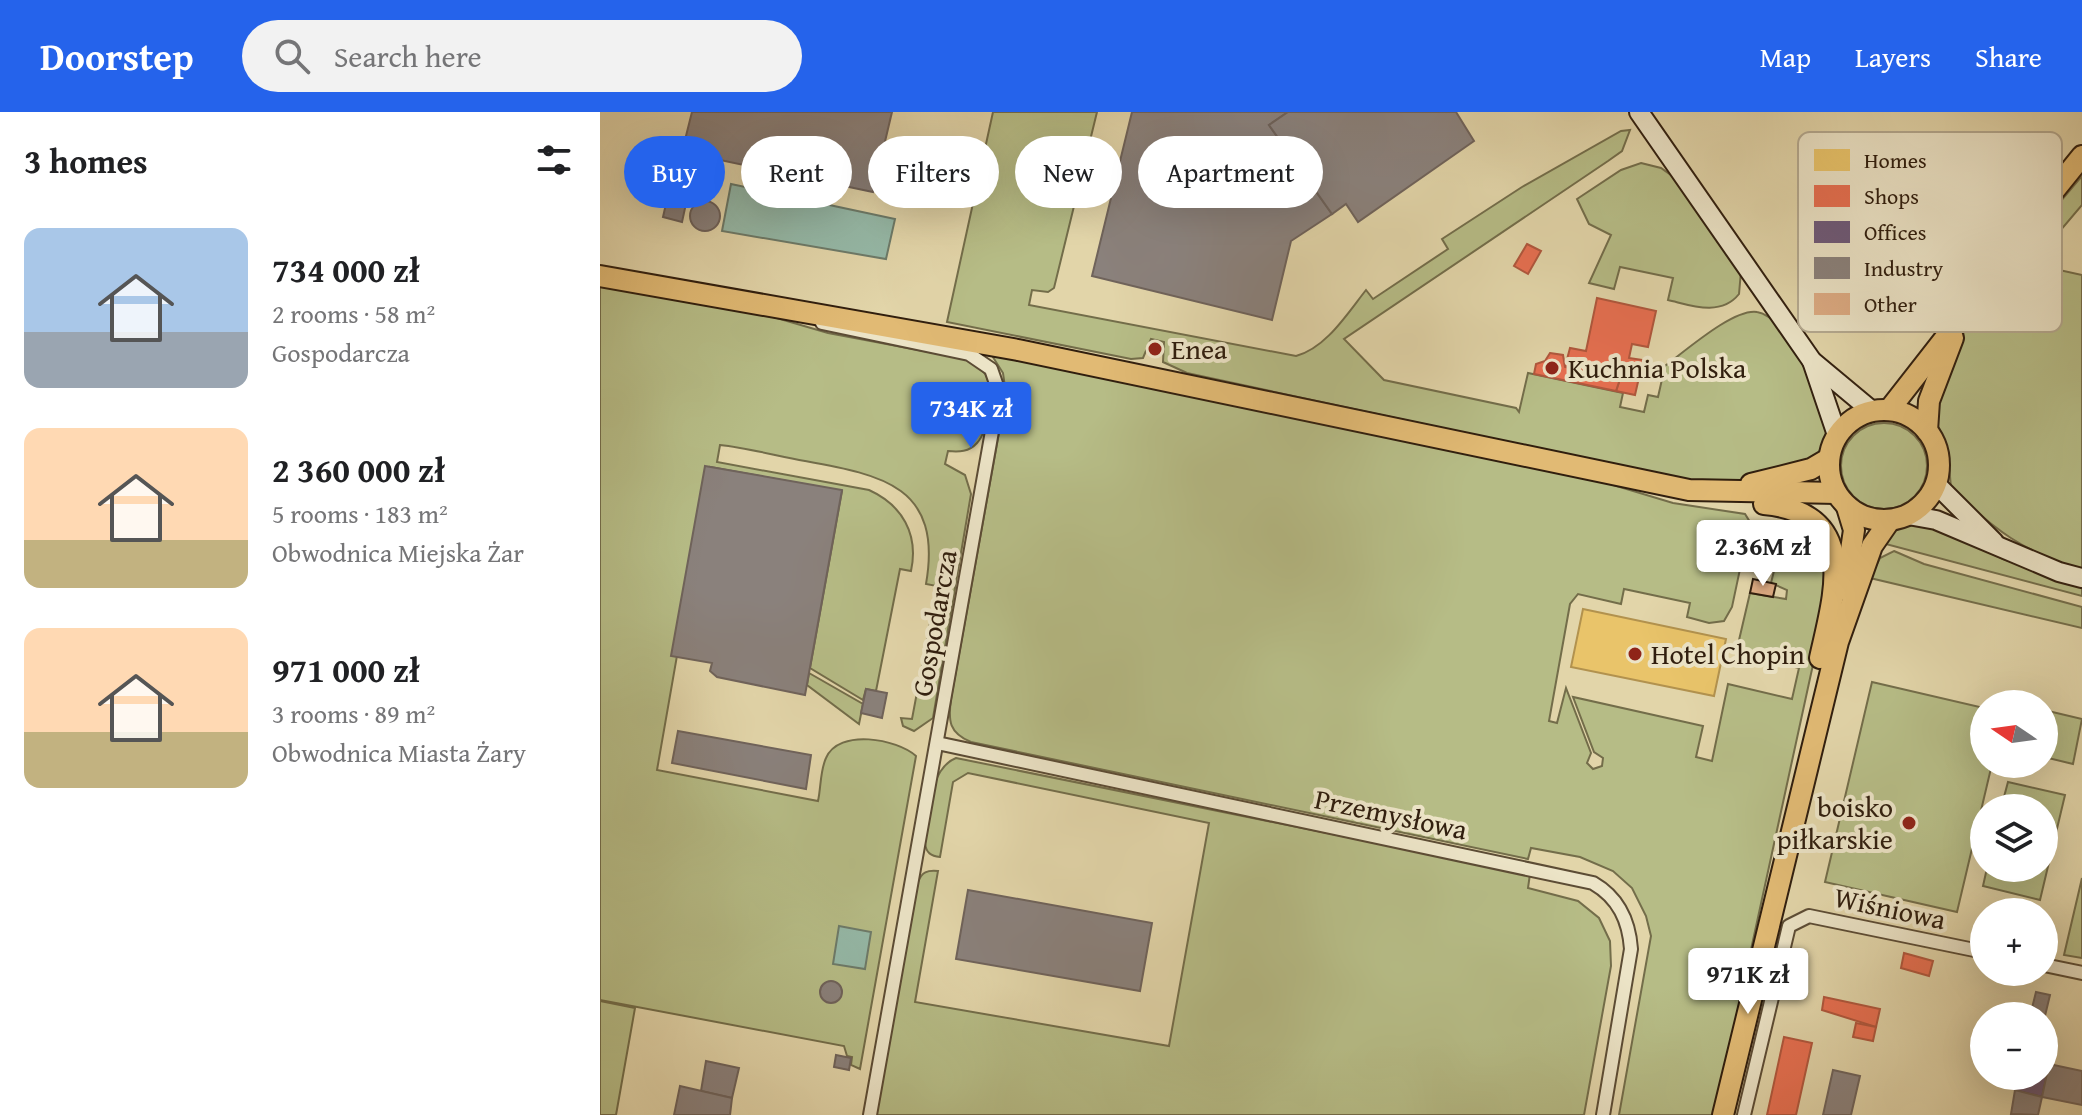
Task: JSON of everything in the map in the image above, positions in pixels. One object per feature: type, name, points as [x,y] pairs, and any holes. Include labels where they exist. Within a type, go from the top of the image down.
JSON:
[{"type":"main road","points":[[2062,181],[2082,156]]},
{"type":"main road","points":[[600,276],[1033,353],[1689,490],[1842,500],[1872,519],[1899,518]]},
{"type":"main road","points":[[1880,410],[1949,332]]},
{"type":"main road","points":[[1838,642],[1872,546],[1899,518],[1922,505],[1936,484],[1939,462],[1927,431],[1929,401],[1954,332]]},
{"type":"main road","points":[[1723,1115],[1838,642],[1854,530],[1828,459],[1837,435],[1852,419],[1880,410],[1910,416],[1927,431]]},
{"type":"main road","points":[[1724,492],[1783,478],[1828,459]]},
{"type":"main road","points":[[1603,473],[1635,487],[1694,503],[1784,505],[1811,517],[1827,536],[1834,558],[1836,581],[1803,740],[1794,828]]},
{"type":"street","points":[[1639,112],[1812,361],[1837,435]]},
{"type":"street","name":"Gospodarcza","points":[[770,306],[844,331],[969,354],[985,362],[998,382],[998,402],[870,1115]]},
{"type":"street","points":[[1812,361],[1880,410]]},
{"type":"street","points":[[1936,484],[1995,544]]},
{"type":"street","points":[[1899,518],[1936,520],[2059,572],[2082,578]]},
{"type":"street","name":"Przemysłowa","points":[[937,743],[1593,883],[1617,904],[1630,934],[1631,949],[1603,1115]]},
{"type":"street","name":"Wiśniowa","points":[[1744,1115],[1789,926],[1809,916],[1970,949]]},
{"type":"street","points":[[2058,968],[2082,973]]},
{"type":"green space","points":[[993,112],[1097,112],[1091,136],[1015,136],[1015,208],[1074,208],[1054,288],[1048,292],[1032,290],[1029,305],[1296,356],[1326,338],[1366,290],[1373,299],[1448,249],[1442,239],[1522,187],[1621,131],[1630,130],[1622,151],[1344,339],[1384,380],[1516,408],[1519,412],[1528,373],[1623,393],[1620,407],[1644,412],[1648,395],[1658,397],[1663,375],[1655,373],[1719,326],[1746,313],[1757,312],[1769,317],[1781,329],[1804,364],[1822,405],[1828,441],[1818,456],[1754,479],[1697,483],[1187,373],[1163,362],[1164,342],[1151,339],[1143,358],[1131,359],[947,322],[972,208],[999,208],[999,136],[988,136]]},
{"type":"green space","points":[[1641,163],[1661,168],[1675,178],[1741,271],[1739,294],[1723,306],[1704,308],[1668,300],[1673,278],[1620,267],[1614,289],[1589,283],[1611,235],[1589,224],[1577,199],[1621,170]]},
{"type":"green space","points":[[2082,176],[2082,205],[2062,229],[2062,200]]},
{"type":"green space","points":[[2062,271],[2082,275],[2082,570],[2043,556],[2011,538],[1951,488],[1948,453],[1934,423],[1936,393],[1964,332],[2062,332]]},
{"type":"green space","points":[[600,284],[763,314],[828,333],[966,359],[986,375],[989,410],[981,437],[967,450],[948,451],[945,464],[965,475],[971,494],[933,718],[914,731],[903,726],[901,718],[912,719],[937,586],[926,584],[929,551],[925,525],[915,506],[901,491],[859,472],[720,445],[717,462],[869,490],[891,504],[905,522],[912,545],[911,571],[900,569],[876,691],[866,689],[863,700],[810,668],[842,491],[710,467],[657,770],[818,801],[826,758],[843,743],[869,739],[883,741],[916,756],[860,1069],[851,1065],[852,1057],[847,1056],[844,1046],[600,1000]]},
{"type":"green space","points":[[991,354],[1580,475],[1673,503],[1745,514],[1750,522],[1732,607],[1724,621],[1709,623],[1687,617],[1690,603],[1624,589],[1621,604],[1578,594],[1570,604],[1549,721],[1557,723],[1566,688],[1591,753],[1587,763],[1593,769],[1602,766],[1603,758],[1594,752],[1573,697],[1703,726],[1696,757],[1712,761],[1728,684],[1792,699],[1799,668],[1736,653],[1750,593],[1786,599],[1787,590],[1771,583],[1777,559],[1764,556],[1766,548],[1760,545],[1762,524],[1826,549],[1830,560],[1819,637],[1715,1115],[1619,1115],[1651,936],[1646,916],[1632,888],[1613,871],[1580,857],[1531,848],[1528,859],[971,742],[958,735],[950,720],[951,699],[1006,394],[1003,373]]},
{"type":"green space","points":[[1884,423],[1900,427],[1914,436],[1923,450],[1927,466],[1923,482],[1914,496],[1900,505],[1884,509],[1868,505],[1854,496],[1845,482],[1841,466],[1845,450],[1854,436],[1868,427]]},
{"type":"green space","points":[[1909,523],[1933,524],[2003,559],[2082,586],[2082,596],[1882,543],[1896,529]]},
{"type":"green space","points":[[1894,551],[1924,564],[2082,607],[2082,628],[1870,578],[1880,558]]},
{"type":"green space","points":[[809,673],[863,704],[859,724],[807,685]]},
{"type":"green space","name":"boisko piłkarskie","points":[[1872,682],[1970,705],[1970,778],[1989,778],[1985,794],[1970,794],[1970,857],[1957,912],[1825,882]]},
{"type":"green space","points":[[2058,713],[2082,719],[2073,764],[2058,760]]},
{"type":"green space","points":[[956,758],[1530,874],[1528,888],[1578,901],[1599,918],[1610,941],[1611,966],[1584,1115],[876,1115],[918,882],[928,871],[938,871],[915,1002],[1169,1046],[1209,823],[968,773],[953,782],[940,857],[937,857],[928,852],[925,843],[932,795],[940,772]]},
{"type":"green space","points":[[2008,782],[2065,795],[2058,824],[2058,794],[2005,794]]},
{"type":"green space","points":[[2082,878],[2082,958],[2064,955]]},
{"type":"green space","points":[[1984,882],[2044,882],[2040,898],[1983,886]]},
{"type":"green space","points":[[600,1001],[635,1008],[616,1115],[600,1115]]},
{"type":"shaded area","points":[[731,184],[741,186],[741,208],[843,208],[895,219],[886,259],[722,231]]},
{"type":"shaded area","points":[[839,926],[871,932],[865,969],[833,964]]},
{"type":"building: Homes","points":[[1583,609],[1726,639],[1714,696],[1571,667]]},
{"type":"building: Shops","points":[[1527,244],[1541,251],[1528,274],[1514,266]]},
{"type":"building: Shops","points":[[1597,298],[1656,311],[1648,347],[1632,344],[1629,358],[1643,360],[1635,395],[1616,391],[1620,379],[1565,367],[1570,348],[1586,351]]},
{"type":"building: Shops","points":[[1550,353],[1563,355],[1565,367],[1620,379],[1616,391],[1534,374],[1536,364],[1545,361]]},
{"type":"building: Shops","points":[[1904,953],[1933,961],[1929,976],[1901,968]]},
{"type":"building: Shops","points":[[1824,997],[1880,1009],[1876,1027],[1822,1010]]},
{"type":"building: Shops","points":[[1856,1023],[1876,1027],[1873,1041],[1853,1037]]},
{"type":"building: Shops","points":[[1784,1037],[1812,1043],[1796,1115],[1767,1115]]},
{"type":"building: Offices","points":[[2015,1090],[2044,1090],[2042,1097]]},
{"type":"building: Industry","points":[[692,112],[892,112],[886,136],[868,136],[868,191],[852,188],[852,136],[741,136],[741,164],[725,161],[725,136],[686,136]]},
{"type":"building: Industry","points":[[1132,112],[1288,112],[1269,125],[1277,136],[1138,136],[1138,208],[1323,208],[1323,201],[1332,214],[1291,241],[1272,320],[1092,276],[1109,208],[1122,208],[1122,153]]},
{"type":"building: Industry","points":[[1288,112],[1456,112],[1474,141],[1358,222],[1346,204],[1332,214],[1323,201],[1323,136],[1277,136],[1269,125]]},
{"type":"building: Industry","points":[[665,208],[685,208],[682,222],[663,217]]},
{"type":"building: Industry","points":[[694,208],[718,210],[718,222],[705,231],[695,226],[690,216]]},
{"type":"building: Industry","points":[[705,466],[842,490],[805,695],[717,677],[710,671],[712,663],[671,656]]},
{"type":"building: Industry","points":[[866,689],[887,693],[882,718],[861,713]]},
{"type":"building: Industry","points":[[678,731],[811,755],[806,789],[672,763]]},
{"type":"building: Industry","points":[[968,890],[1152,923],[1140,991],[956,959]]},
{"type":"building: Industry","points":[[831,981],[839,984],[842,992],[839,1000],[831,1003],[823,1000],[820,992],[823,984]]},
{"type":"building: Industry","points":[[2036,992],[2050,995],[2048,1002],[2034,1002]]},
{"type":"building: Industry","points":[[836,1055],[851,1058],[849,1070],[834,1067]]},
{"type":"building: Industry","points":[[706,1061],[739,1068],[732,1098],[701,1091]]},
{"type":"building: Industry","points":[[2058,1066],[2082,1071],[2082,1105],[2042,1097],[2043,1090],[2058,1090]]},
{"type":"building: Industry","points":[[1833,1070],[1860,1076],[1851,1115],[1823,1115]]},
{"type":"building: Industry","points":[[680,1086],[732,1098],[730,1115],[674,1115]]},
{"type":"building: Industry","points":[[2015,1090],[2042,1097],[2038,1115],[2011,1114]]},
{"type":"building: Other","points":[[1753,579],[1776,584],[1773,597],[1750,593]]},
{"type":"place","name":"Enea","points":[[1155,349]]},
{"type":"place","name":"Kuchnia Polska","points":[[1552,368]]},
{"type":"place","name":"Hotel Chopin","points":[[1635,654]]},
{"type":"place","name":"boisko piłkarskie","points":[[1909,823]]}]
